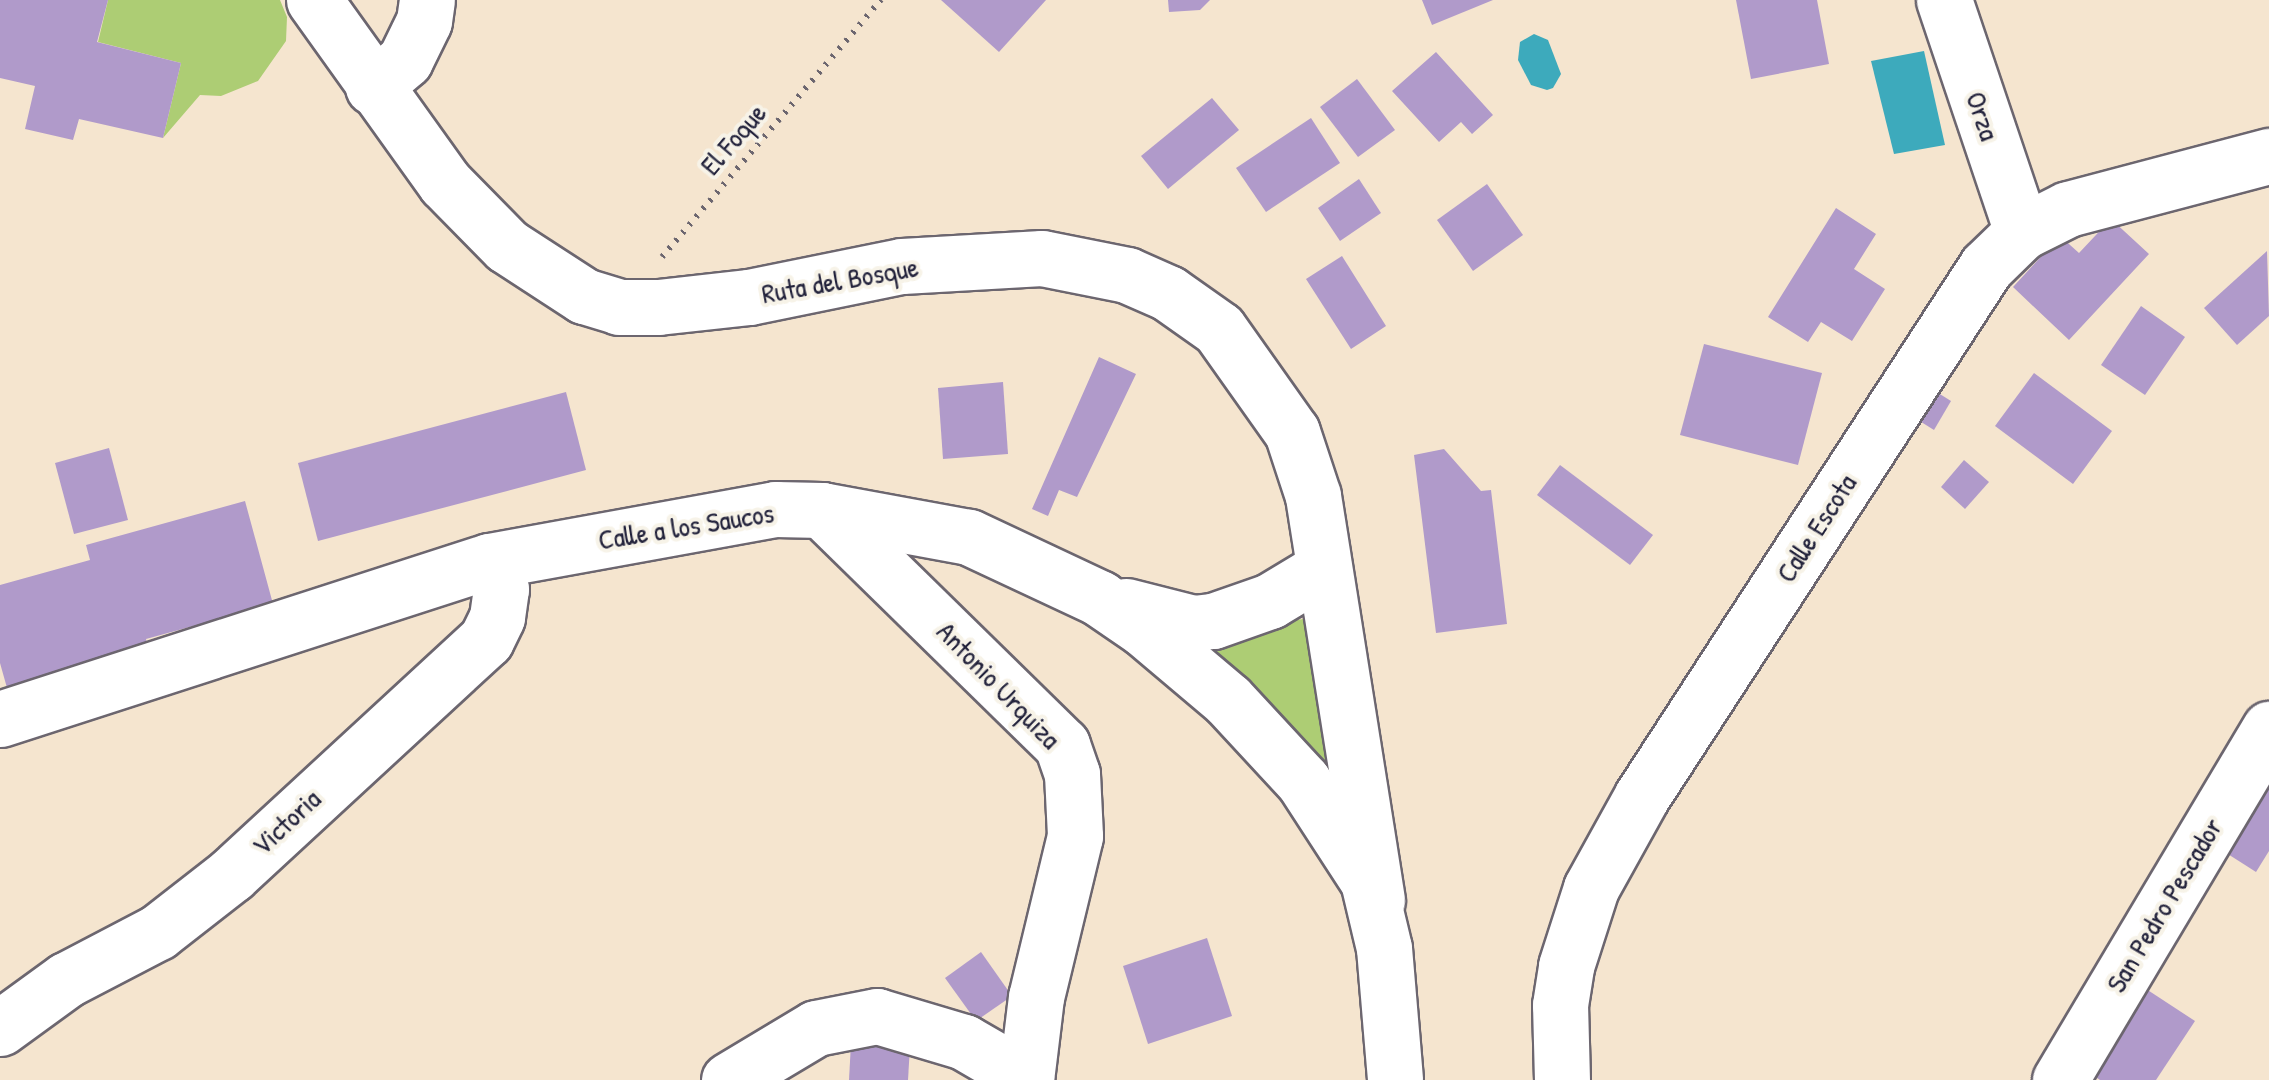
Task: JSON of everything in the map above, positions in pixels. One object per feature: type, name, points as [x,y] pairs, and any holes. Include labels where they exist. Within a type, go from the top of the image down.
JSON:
[{"type":"street","name":"Ruta del Bosque","points":[[314,0],[445,183],[507,246],[584,296],[618,307],[721,301],[902,266],[998,258],[1085,263],[1127,275],[1168,293],[1210,322],[1266,391],[1292,432],[1304,464],[1322,544],[1384,948]]},
{"type":"street","points":[[373,87],[405,60],[424,21],[428,0]]},
{"type":"street","name":"Orza","points":[[1944,0],[2022,232]]},
{"type":"street","name":"Calle Escota","points":[[1562,1080],[1560,1005],[1566,966],[1590,888],[1642,796],[1986,267],[2022,232],[2068,209],[2269,156]]},
{"type":"street","name":"Calle a los Saucos","points":[[2,711],[489,561],[775,510],[822,510],[969,537],[1099,598],[1144,629],[1228,700],[1304,781],[1368,881],[1384,948]]},
{"type":"street","name":"Antonio Urquiza","points":[[822,510],[1062,744],[1072,774],[1075,836],[1036,997],[1026,1079]]},
{"type":"street","name":"Victoria","points":[[0,1028],[66,980],[158,932],[230,875],[486,640],[496,617],[500,589],[489,561]]},
{"type":"street","points":[[1099,598],[1167,619],[1213,621],[1270,601],[1323,569]]},
{"type":"street","name":"San Pedro Pescador","points":[[2060,1080],[2269,729]]},
{"type":"street","points":[[1384,948],[1395,1080]]},
{"type":"street","points":[[728,1080],[816,1028],[877,1016],[964,1042],[1026,1079]]},
{"type":"path","name":"El Foque","points":[[618,307],[881,0]]},
{"type":"green space","points":[[108,0],[280,0],[287,17],[286,41],[258,81],[221,96],[200,95],[163,138],[181,63],[98,42]]},
{"type":"green space","points":[[1311,618],[1347,817],[1179,636]]},
{"type":"water","points":[[1534,34],[1548,40],[1561,74],[1553,88],[1547,90],[1531,85],[1518,60],[1520,42]]},
{"type":"water","points":[[1924,51],[1945,145],[1894,154],[1871,61]]},
{"type":"building","points":[[0,0],[108,0],[97,42],[181,63],[163,138],[79,119],[73,140],[25,129],[35,86],[0,78]]},
{"type":"building","points":[[941,0],[1046,0],[999,52]]},
{"type":"building","points":[[1168,0],[1210,0],[1200,10],[1169,12]]},
{"type":"building","points":[[1422,0],[1493,0],[1432,25]]},
{"type":"building","points":[[1736,0],[1817,0],[1829,64],[1751,79]]},
{"type":"building","points":[[1436,52],[1493,115],[1472,134],[1461,122],[1439,142],[1392,91]]},
{"type":"building","points":[[1357,79],[1395,130],[1358,157],[1320,107]]},
{"type":"building","points":[[1212,98],[1239,130],[1168,189],[1141,156]]},
{"type":"building","points":[[1311,118],[1340,163],[1266,212],[1236,168]]},
{"type":"building","points":[[1359,179],[1381,213],[1340,241],[1318,208]]},
{"type":"building","points":[[1487,184],[1523,235],[1473,271],[1437,220]]},
{"type":"building","points":[[1836,208],[1876,234],[1854,269],[1885,289],[1852,341],[1821,322],[1808,342],[1768,317]]},
{"type":"building","points":[[2111,219],[2149,254],[2069,340],[2013,287],[2060,236],[2079,253]]},
{"type":"building","points":[[2267,251],[2269,316],[2237,345],[2204,308]]},
{"type":"building","points":[[1342,256],[1386,326],[1351,349],[1306,279]]},
{"type":"building","points":[[2141,306],[2185,337],[2145,395],[2101,365]]},
{"type":"building","points":[[1704,344],[1822,373],[1798,465],[1680,435]]},
{"type":"building","points":[[1099,357],[1136,374],[1077,497],[1059,490],[1048,516],[1032,509]]},
{"type":"building","points":[[2034,373],[2112,431],[2073,484],[1995,426]]},
{"type":"building","points":[[1003,382],[1008,454],[943,459],[938,388]]},
{"type":"building","points":[[1927,386],[1951,401],[1934,430],[1910,415]]},
{"type":"building","points":[[566,392],[586,470],[318,541],[298,463]]},
{"type":"building","points":[[109,448],[128,520],[74,534],[55,463]]},
{"type":"building","points":[[1444,449],[1481,491],[1491,490],[1507,624],[1436,633],[1414,455]]},
{"type":"building","points":[[1964,460],[1989,482],[1965,509],[1941,487]]},
{"type":"building","points":[[1560,465],[1653,535],[1630,565],[1537,495]]},
{"type":"building","points":[[245,501],[273,604],[146,639],[150,656],[9,695],[0,663],[0,585],[90,560],[86,545]]},
{"type":"building","points":[[2269,770],[2269,851],[2256,872],[2220,849]]},
{"type":"building","points":[[1207,938],[1232,1016],[1148,1044],[1123,966]]},
{"type":"building","points":[[981,952],[1012,996],[976,1021],[945,978]]},
{"type":"building","points":[[2140,985],[2195,1021],[2156,1080],[2100,1080],[2084,1069]]},
{"type":"building","points":[[851,1043],[910,1046],[908,1080],[849,1080]]}]
